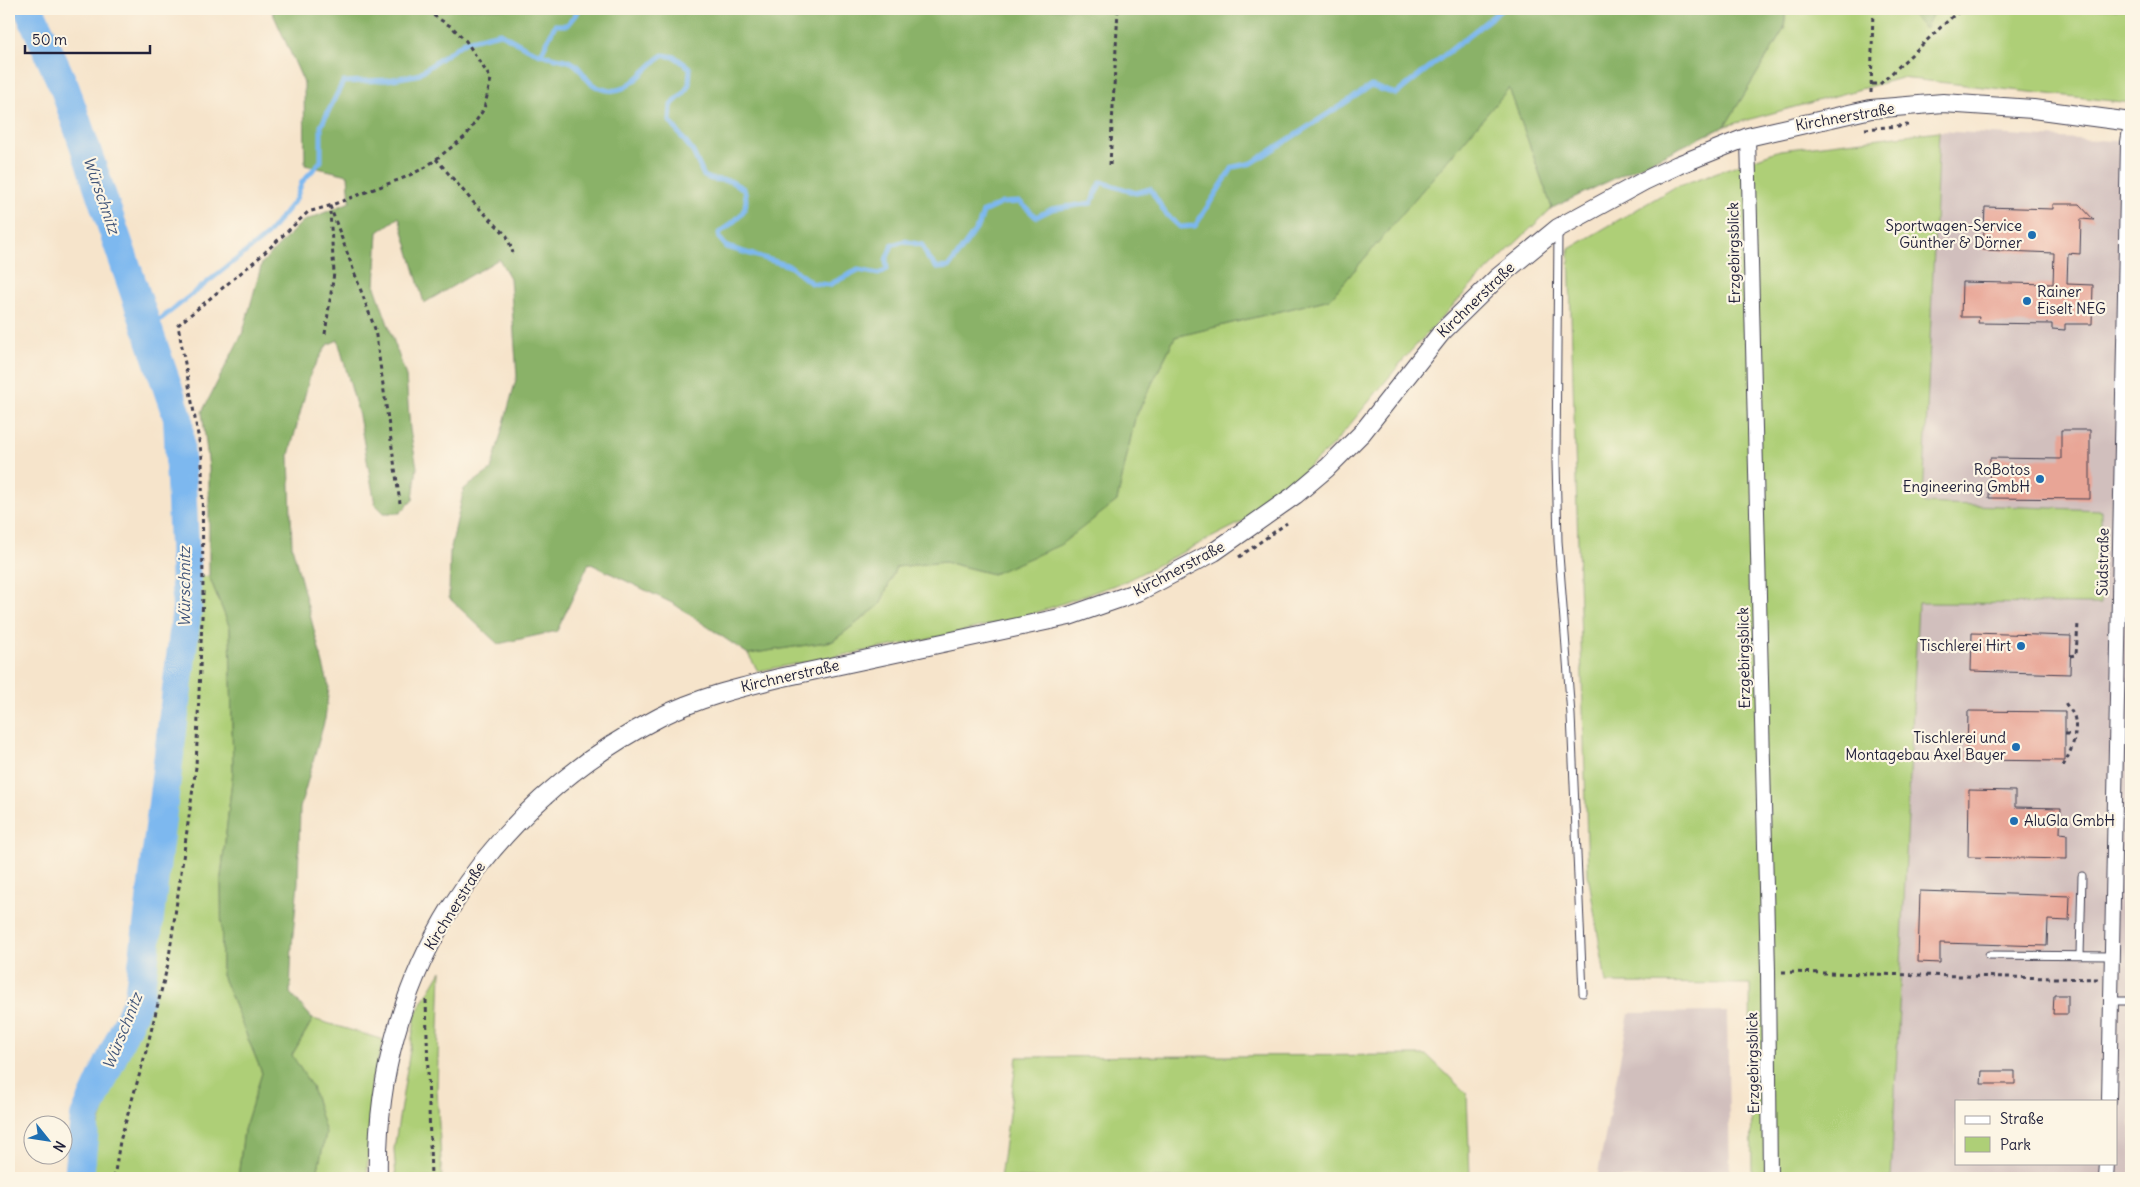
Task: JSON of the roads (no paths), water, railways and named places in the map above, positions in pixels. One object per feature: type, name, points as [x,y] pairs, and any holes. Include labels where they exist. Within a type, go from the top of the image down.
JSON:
[{"type":"street","name":"Kirchnerstraße","points":[[378,1178],[382,1096],[390,1053],[422,961],[453,903],[491,850],[523,815],[556,785],[594,756],[661,717],[700,700],[737,688],[779,678],[1069,616],[1138,592],[1214,552],[1287,501],[1327,468],[1362,433],[1418,360],[1464,308],[1497,278],[1558,228],[1644,180],[1678,165],[1748,138],[1871,109],[1942,103],[2033,109],[2131,123]]},
{"type":"street","name":"Südstraße","points":[[2109,1100],[2128,142],[2131,123]]},
{"type":"street","name":"Erzgebirgsblick","points":[[1748,138],[1768,971],[1770,1178]]},
{"type":"street","points":[[2106,1178],[2107,1164]]},
{"type":"lane","points":[[1558,228],[1556,462],[1558,541],[1571,714],[1583,993]]},
{"type":"lane","points":[[2080,955],[2082,876]]},
{"type":"lane","points":[[1989,955],[2112,956]]},
{"type":"lane","points":[[2111,1001],[2131,1001]]},
{"type":"waterway","name":"Würschnitz","points":[[29,9],[65,89],[178,418],[187,608],[139,998],[85,1117],[79,1178]]},
{"type":"waterway","points":[[541,54],[555,25],[567,25],[580,9]]},
{"type":"waterway","points":[[148,329],[266,236],[296,199],[302,182],[321,161],[321,126],[343,82],[387,80],[417,75],[466,41],[500,33],[536,52],[571,62],[577,66],[592,84],[604,89],[614,90],[632,83],[663,55],[675,57],[690,68],[689,84],[684,93],[671,105],[670,121],[693,152],[704,176],[711,179],[730,181],[744,189],[746,197],[744,210],[736,220],[719,233],[720,239],[727,247],[790,266],[811,283],[829,285],[858,270],[879,274],[887,269],[886,260],[892,245],[904,241],[922,245],[928,258],[937,268],[949,267],[979,225],[983,212],[1002,203],[1020,202],[1036,217],[1052,209],[1091,203],[1101,182],[1136,193],[1150,189],[1166,214],[1180,227],[1195,226],[1233,167],[1252,163],[1371,86],[1396,94],[1502,9]]},
{"type":"place","name":"Sportwagen-Service Günther & Dörner","points":[[2032,235]]},
{"type":"place","name":"Rainer Eiselt NEG","points":[[2027,301]]},
{"type":"place","name":"RoBotos Engineering GmbH","points":[[2040,479]]},
{"type":"place","name":"Tischlerei Hirt","points":[[2021,646]]},
{"type":"place","name":"Tischlerei und Montagebau Axel Bayer","points":[[2016,747]]},
{"type":"place","name":"AluGla GmbH","points":[[2014,821]]}]
